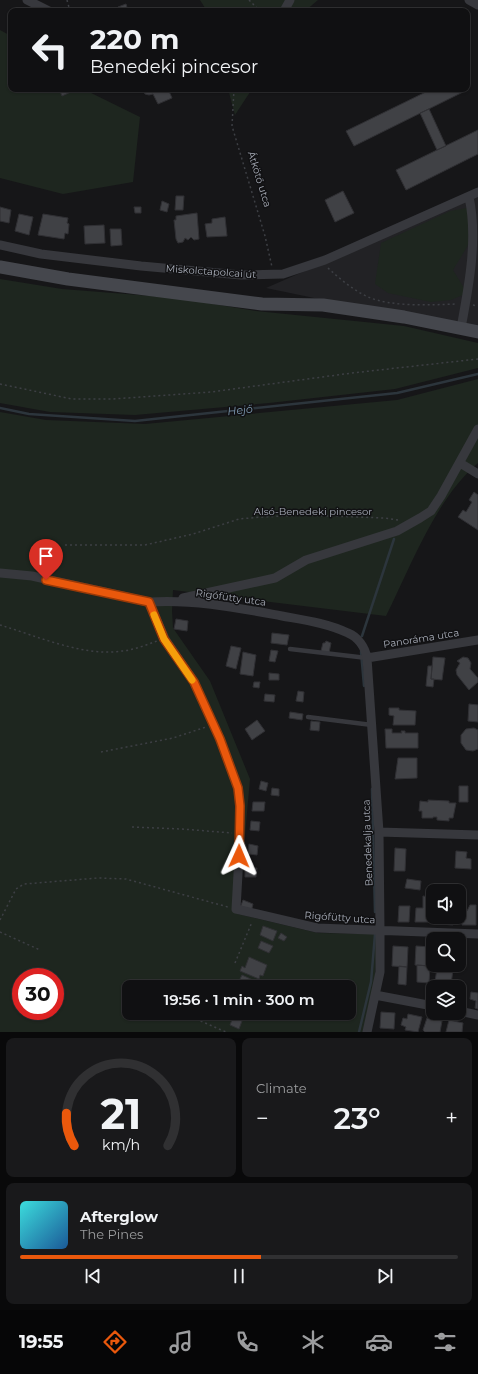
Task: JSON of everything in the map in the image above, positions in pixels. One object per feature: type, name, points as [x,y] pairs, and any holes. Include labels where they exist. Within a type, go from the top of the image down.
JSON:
[{"type":"street","points":[[27,0],[43,8]]},
{"type":"street","points":[[469,0],[478,5]]},
{"type":"street","name":"Miskolctapolcai út","points":[[0,244],[41,254],[141,266],[241,275],[283,274],[320,262],[478,192]]},
{"type":"street","points":[[461,328],[477,240],[476,220],[469,197]]},
{"type":"street","points":[[0,267],[68,278],[262,304],[323,305],[404,317],[478,332]]},
{"type":"street","points":[[172,601],[276,578],[306,560],[397,531],[431,511],[460,463],[478,429]]},
{"type":"street","points":[[460,463],[478,474]]},
{"type":"street","name":"Rigófütty utca","points":[[0,573],[32,576],[149,602],[172,601],[220,604],[330,627],[349,633],[364,647],[364,656]]},
{"type":"street","points":[[149,602],[164,639],[194,682],[214,725],[238,788],[240,806],[240,834],[236,910]]},
{"type":"street","name":"Panoráma utca","points":[[364,656],[478,640]]},
{"type":"street","name":"Benedekalja utca","points":[[364,656],[367,724],[379,832],[380,972],[368,1032]]},
{"type":"street","points":[[379,832],[478,835]]},
{"type":"street","name":"Rigófütty utca","points":[[236,910],[317,928],[478,934]]},
{"type":"street","points":[[375,995],[426,1005]]},
{"type":"street","points":[[466,1012],[478,1015]]},
{"type":"lane","points":[[290,649],[364,656]]},
{"type":"lane","points":[[308,717],[367,724]]},
{"type":"path","points":[[249,0],[257,8]]},
{"type":"path","name":"Átkötő utca","points":[[234,92],[232,126],[265,236],[273,274]]},
{"type":"path","points":[[320,262],[348,285],[368,297],[406,305],[465,303],[478,306]]},
{"type":"path","points":[[0,384],[72,399],[113,399],[211,392],[352,373],[478,359]]},
{"type":"path","name":"Alsó-Benedeki pincesor","points":[[65,545],[145,545],[193,534],[239,519],[262,517],[304,515],[384,518],[398,520]]},
{"type":"path","points":[[0,625],[36,638],[105,652],[122,652],[164,639]]},
{"type":"path","points":[[102,752],[173,738],[214,725]]},
{"type":"path","points":[[132,827],[182,829],[240,834]]},
{"type":"path","points":[[0,920],[16,889],[24,884],[98,878],[126,879],[236,910]]},
{"type":"path","points":[[235,963],[255,915]]},
{"type":"path","points":[[0,932],[40,950]]},
{"type":"path","points":[[198,1020],[226,1032]]},
{"type":"shaded area","points":[[200,0],[318,0],[309,8],[205,8]]},
{"type":"shaded area","points":[[0,30],[8,34],[8,92],[89,92],[140,117],[133,182],[63,194],[0,178]]},
{"type":"shaded area","points":[[229,92],[250,92],[235,115]]},
{"type":"shaded area","points":[[478,195],[478,332],[266,288]]},
{"type":"shaded area","points":[[467,208],[473,228],[467,247],[453,270],[464,288],[465,294],[451,300],[431,302],[388,293],[375,284],[381,243],[450,211]]},
{"type":"shaded area","points":[[0,279],[62,289],[177,298],[256,311],[404,326],[478,343],[478,368],[395,389],[269,403],[135,415],[50,412],[0,403]]},
{"type":"shaded area","points":[[478,379],[478,463],[449,495],[437,514],[425,535],[386,616],[173,590],[173,628],[210,681],[250,779],[238,914],[318,933],[377,934],[375,983],[363,1032],[0,1032],[0,412],[46,420],[145,424],[397,400]]},
{"type":"building","points":[[126,4],[127,8],[118,8]]},
{"type":"building","points":[[60,92],[71,92],[62,96]]},
{"type":"building","points":[[144,92],[169,92],[172,98],[158,104],[153,94],[145,94]]},
{"type":"building","points":[[426,92],[463,92],[354,146],[346,131]]},
{"type":"building","points":[[429,109],[446,146],[437,150],[420,113]]},
{"type":"building","points":[[478,130],[478,154],[406,190],[396,170]]},
{"type":"building","points":[[343,191],[354,213],[335,222],[325,200]]},
{"type":"building","points":[[176,196],[184,196],[183,210],[175,210]]},
{"type":"building","points":[[162,201],[169,204],[167,212],[160,210]]},
{"type":"building","points":[[0,207],[11,210],[9,223],[0,221]]},
{"type":"building","points":[[134,207],[141,207],[141,213],[135,213]]},
{"type":"building","points":[[197,213],[199,239],[194,240],[191,237],[188,240],[185,238],[183,242],[178,243],[176,239],[174,220],[176,220],[176,216]]},
{"type":"building","points":[[19,214],[33,217],[29,235],[15,231]]},
{"type":"building","points":[[43,214],[68,218],[68,234],[65,233],[64,239],[38,235]]},
{"type":"building","points":[[225,217],[227,236],[207,237],[205,224],[212,223],[212,219]]},
{"type":"building","points":[[104,225],[105,243],[85,244],[84,226]]},
{"type":"building","points":[[110,229],[121,229],[122,245],[111,246]]},
{"type":"building","points":[[474,492],[478,495],[478,530],[458,517],[463,510],[466,512],[472,502],[469,500]]},
{"type":"building","points":[[176,619],[188,621],[187,631],[174,629]]},
{"type":"building","points":[[272,633],[289,635],[287,645],[271,643]]},
{"type":"building","points":[[326,641],[331,643],[329,653],[321,651],[323,643]]},
{"type":"building","points":[[231,646],[241,648],[236,669],[226,666]]},
{"type":"building","points":[[271,650],[278,651],[275,662],[269,661]]},
{"type":"building","points":[[243,652],[256,655],[253,676],[240,674]]},
{"type":"building","points":[[433,657],[445,658],[442,680],[431,679]]},
{"type":"building","points":[[463,657],[468,658],[471,663],[470,669],[478,678],[478,682],[469,690],[457,675],[456,670],[460,663],[457,661]]},
{"type":"building","points":[[428,666],[432,666],[431,679],[434,679],[433,687],[426,686]]},
{"type":"building","points":[[269,673],[279,674],[279,680],[269,680]]},
{"type":"building","points":[[254,682],[260,682],[259,688],[253,687]]},
{"type":"building","points":[[298,691],[304,692],[303,702],[296,701]]},
{"type":"building","points":[[265,694],[275,695],[274,702],[264,701]]},
{"type":"building","points":[[469,704],[478,705],[478,722],[468,721]]},
{"type":"building","points":[[389,708],[416,711],[415,725],[393,725],[394,716],[389,715]]},
{"type":"building","points":[[290,712],[303,714],[302,720],[289,718]]},
{"type":"building","points":[[257,720],[265,731],[252,740],[245,729]]},
{"type":"building","points":[[311,721],[320,722],[319,731],[310,730]]},
{"type":"building","points":[[474,728],[478,730],[478,749],[473,751],[466,750],[461,743],[461,735],[466,729]]},
{"type":"building","points":[[385,729],[392,729],[392,733],[402,733],[401,731],[405,731],[405,733],[418,733],[418,748],[386,748]]},
{"type":"building","points":[[398,758],[417,758],[417,778],[395,779]]},
{"type":"building","points":[[261,781],[268,783],[266,791],[259,789]]},
{"type":"building","points":[[459,786],[468,786],[468,802],[459,802]]},
{"type":"building","points":[[272,788],[279,789],[279,796],[271,795]]},
{"type":"building","points":[[428,800],[449,801],[449,803],[456,803],[453,818],[449,818],[449,821],[437,820],[437,817],[422,818],[422,811],[419,811],[420,801],[428,802]]},
{"type":"building","points":[[253,802],[265,802],[264,811],[252,811]]},
{"type":"building","points":[[251,821],[260,822],[259,831],[250,830]]},
{"type":"building","points":[[249,844],[258,846],[257,855],[248,854]]},
{"type":"building","points":[[395,848],[406,849],[405,871],[394,871]]},
{"type":"building","points":[[456,851],[467,852],[466,858],[471,859],[471,869],[455,868]]},
{"type":"building","points":[[248,863],[253,863],[253,868],[257,868],[256,877],[245,877],[245,868],[248,868]]},
{"type":"building","points":[[407,879],[421,881],[420,890],[405,888]]},
{"type":"building","points":[[423,896],[426,896],[426,922],[415,922],[416,908],[423,908]]},
{"type":"building","points":[[243,900],[253,904],[251,912],[240,908]]},
{"type":"building","points":[[470,905],[476,905],[476,925],[462,925],[466,924],[467,911]]},
{"type":"building","points":[[399,906],[410,906],[409,922],[398,922]]},
{"type":"building","points":[[263,926],[277,931],[273,941],[260,935]]},
{"type":"building","points":[[281,933],[287,937],[284,941],[278,938]]},
{"type":"building","points":[[261,941],[273,946],[269,953],[258,948]]},
{"type":"building","points":[[393,946],[408,947],[407,967],[392,966]]},
{"type":"building","points":[[416,946],[426,947],[426,966],[415,965]]},
{"type":"building","points":[[249,957],[267,965],[263,976],[260,975],[259,979],[240,971],[242,966],[245,968]]},
{"type":"building","points":[[417,965],[426,966],[426,972],[430,972],[429,980],[426,980],[426,983],[417,982]]},
{"type":"building","points":[[399,966],[407,967],[406,985],[398,984]]},
{"type":"building","points":[[436,972],[453,972],[452,980],[435,980]]},
{"type":"building","points":[[242,975],[253,980],[240,980]]},
{"type":"building","points":[[471,992],[478,993],[478,1009],[475,1008],[476,1001],[470,999]]},
{"type":"building","points":[[381,1012],[395,1013],[394,1029],[380,1028]]},
{"type":"building","points":[[408,1014],[422,1017],[418,1032],[405,1030],[406,1027],[401,1025],[403,1018],[407,1019]]},
{"type":"building","points":[[232,1020],[242,1021],[239,1029],[230,1025]]},
{"type":"building","points":[[426,1020],[442,1021],[440,1032],[425,1032],[423,1030]]},
{"type":"building","points":[[449,1020],[463,1023],[462,1032],[446,1032]]},
{"type":"waterway","name":"Hejő","points":[[0,408],[29,414],[135,421],[397,393],[478,374]]},
{"type":"waterway","points":[[362,636],[394,539]]},
{"type":"waterway","points":[[361,652],[364,686]]},
{"type":"waterway","points":[[372,789],[375,912]]},
{"type":"waterway","points":[[359,1032],[371,982],[375,934]]},
{"type":"slow traffic","points":[[154,615],[164,639],[192,680]]},
{"type":"route","points":[[46,580],[149,602],[164,639],[194,682],[220,739],[238,788],[240,806],[239,856]]}]
